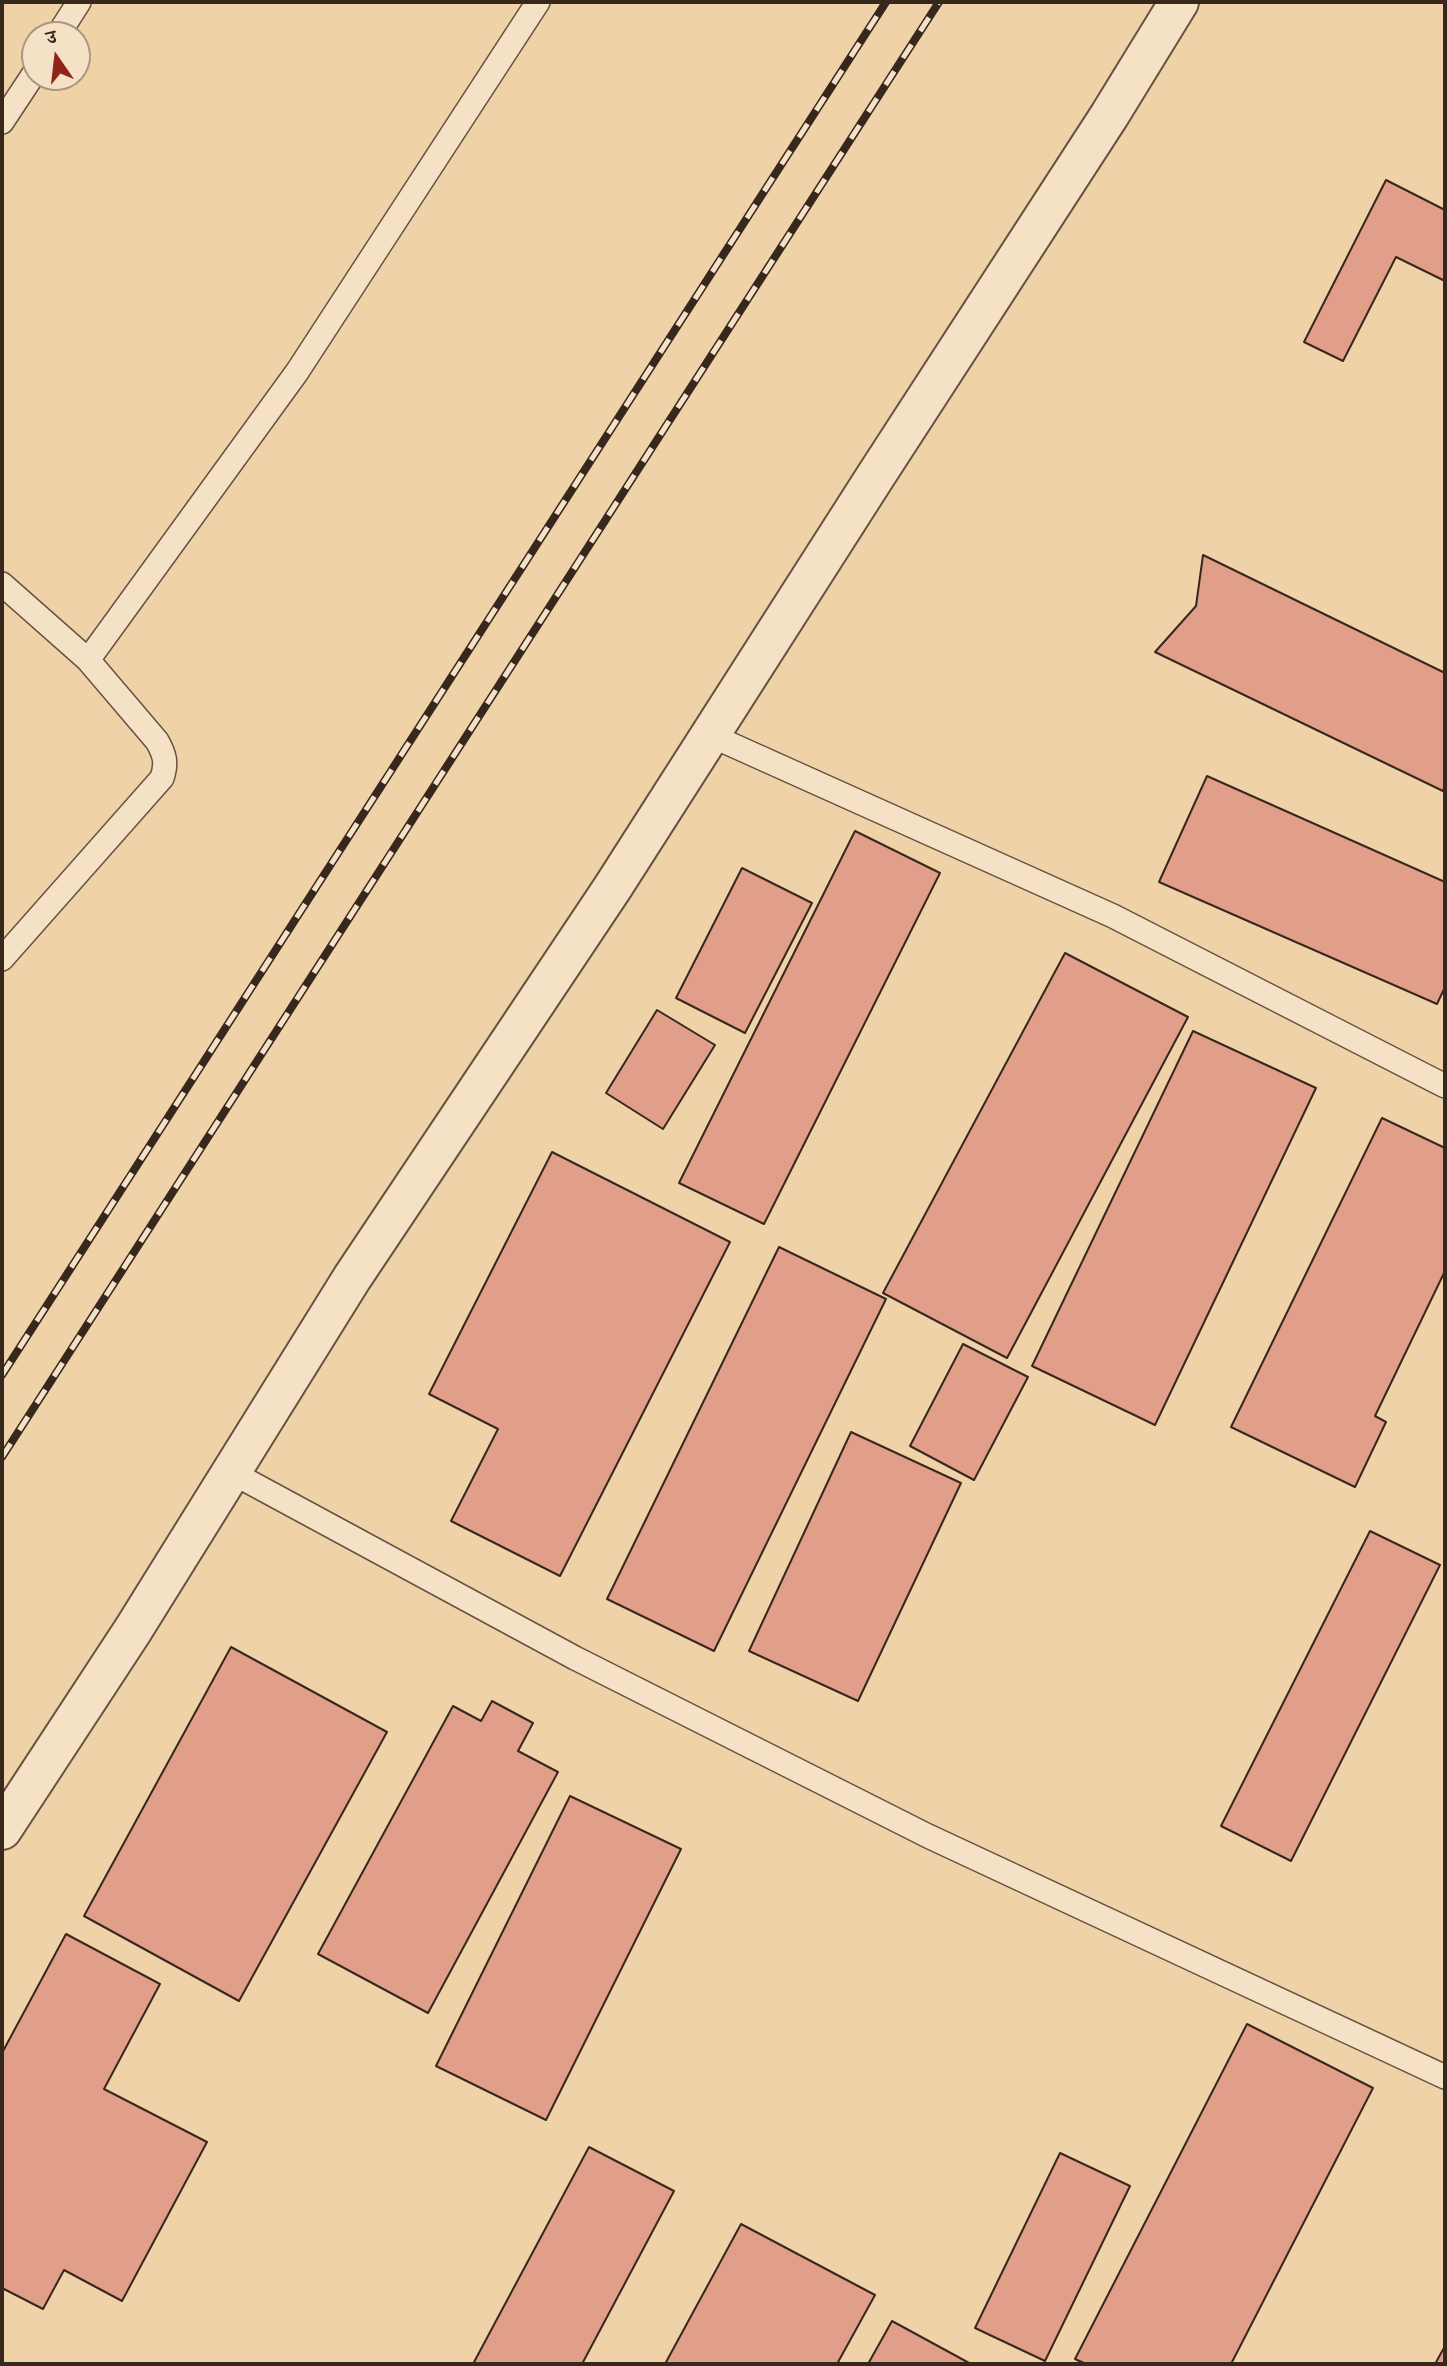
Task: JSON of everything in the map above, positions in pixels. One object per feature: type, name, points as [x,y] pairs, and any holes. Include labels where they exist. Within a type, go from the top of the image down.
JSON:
[{"type":"street","points":[[2,1830],[133,1630],[352,1278],[613,887],[1110,116],[1179,2]]},
{"type":"lane","points":[[67,21],[79,2]]},
{"type":"lane","points":[[88,660],[297,373],[538,2]]},
{"type":"lane","points":[[2,122],[22,91]]},
{"type":"lane","points":[[2,584],[88,660],[157,741],[167,765],[162,778],[2,959]]},
{"type":"lane","points":[[710,735],[1113,916],[1445,1086]]},
{"type":"lane","points":[[231,1472],[575,1658],[928,1836],[1445,2077]]},
{"type":"building","points":[[1386,180],[1445,210],[1445,281],[1396,257],[1343,361],[1304,342]]},
{"type":"building","points":[[1203,555],[1445,673],[1443,791],[1155,652],[1196,606]]},
{"type":"building","points":[[1207,776],[1445,882],[1445,987],[1437,1004],[1159,882]]},
{"type":"building","points":[[855,831],[940,873],[764,1224],[679,1183]]},
{"type":"building","points":[[742,868],[812,903],[745,1033],[676,998]]},
{"type":"building","points":[[1065,953],[1188,1017],[1007,1358],[883,1293]]},
{"type":"building","points":[[657,1010],[715,1045],[663,1129],[606,1093]]},
{"type":"building","points":[[1193,1031],[1316,1088],[1155,1425],[1032,1366]]},
{"type":"building","points":[[1382,1118],[1445,1148],[1445,1271],[1375,1416],[1386,1422],[1355,1487],[1231,1427]]},
{"type":"building","points":[[552,1152],[730,1242],[560,1576],[451,1521],[498,1429],[429,1394]]},
{"type":"building","points":[[779,1247],[886,1299],[714,1651],[607,1599]]},
{"type":"building","points":[[963,1344],[1028,1377],[974,1480],[910,1446]]},
{"type":"building","points":[[851,1432],[961,1483],[858,1701],[749,1651]]},
{"type":"building","points":[[1370,1531],[1440,1565],[1291,1861],[1221,1826]]},
{"type":"building","points":[[231,1647],[387,1732],[239,2001],[84,1916]]},
{"type":"building","points":[[492,1701],[533,1723],[518,1751],[558,1772],[428,2013],[318,1954],[453,1706],[481,1721]]},
{"type":"building","points":[[570,1796],[681,1849],[546,2120],[436,2066]]},
{"type":"building","points":[[66,1934],[160,1984],[104,2089],[207,2142],[122,2301],[64,2270],[43,2309],[2,2288],[2,2053]]},
{"type":"building","points":[[1247,2024],[1373,2088],[1231,2364],[1086,2364],[1075,2359]]},
{"type":"building","points":[[589,2147],[674,2191],[582,2364],[473,2364]]},
{"type":"building","points":[[1060,2153],[1130,2186],[1045,2361],[975,2328]]},
{"type":"building","points":[[741,2224],[875,2295],[837,2364],[665,2364]]},
{"type":"building","points":[[892,2321],[971,2364],[868,2364]]},
{"type":"building","points":[[1445,2346],[1445,2364],[1435,2364]]},
{"type":"railway","points":[[2,1375],[886,2]]},
{"type":"railway","points":[[2,1457],[939,2]]}]
